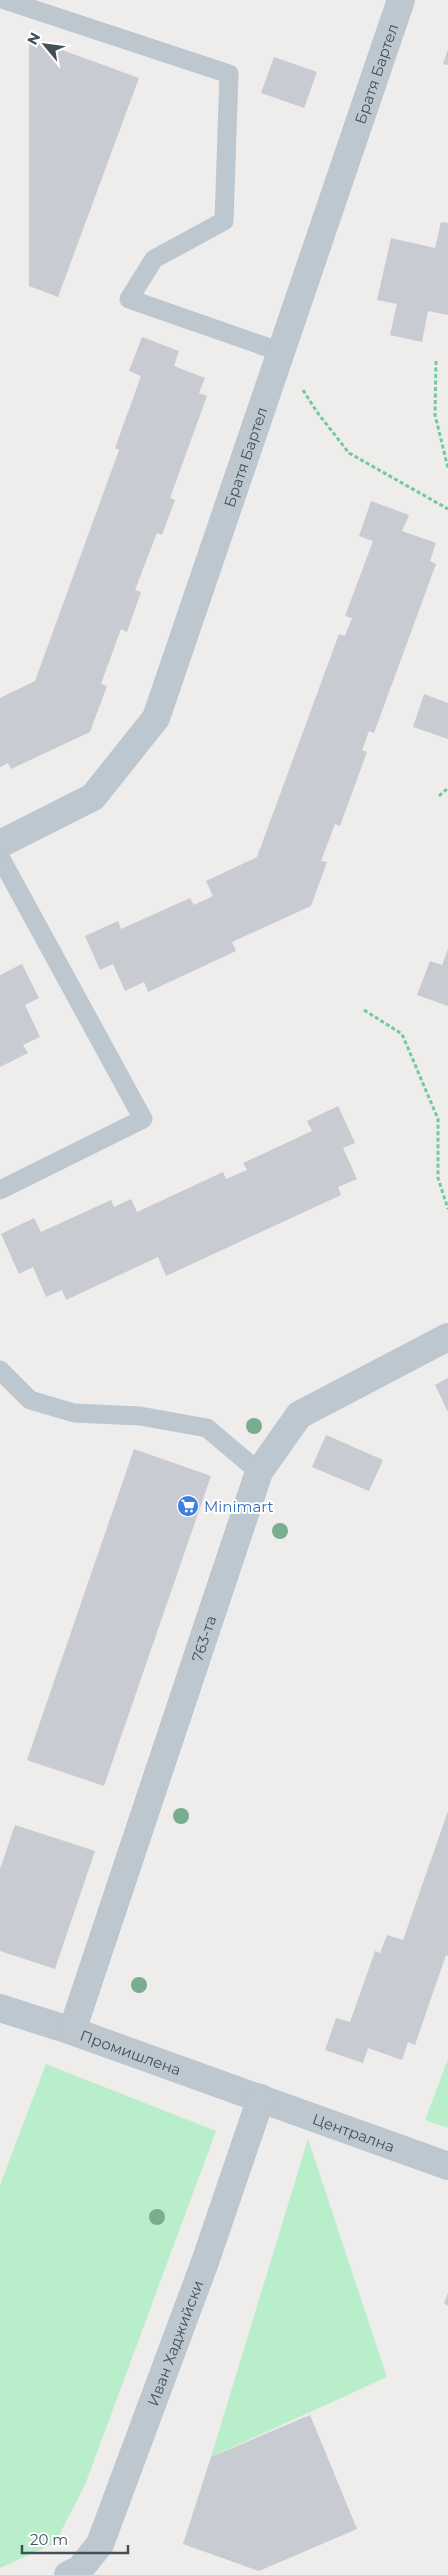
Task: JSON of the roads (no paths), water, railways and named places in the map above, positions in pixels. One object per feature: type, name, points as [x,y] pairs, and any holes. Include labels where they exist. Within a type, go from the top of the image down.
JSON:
[{"type":"street","name":"Братя Бартел","points":[[0,844],[94,797],[156,718],[401,0]]},
{"type":"street","name":"763-та","points":[[72,2031],[259,1472],[299,1415],[448,1337]]},
{"type":"street","name":"Промишлена","points":[[0,2008],[72,2031],[261,2098]]},
{"type":"street","name":"Централна","points":[[261,2098],[448,2166]]},
{"type":"street","name":"Иван Хаджийски","points":[[68,2575],[80,2569],[100,2544],[205,2262],[261,2098]]},
{"type":"lane","points":[[5,0],[229,74],[224,221],[154,259],[129,298],[281,352]]},
{"type":"lane","points":[[0,857],[142,1119],[0,1190]]},
{"type":"lane","points":[[0,1370],[30,1400],[74,1413],[140,1416],[207,1428],[259,1472]]},
{"type":"place","name":"Minimart","points":[[188,1506]]}]
